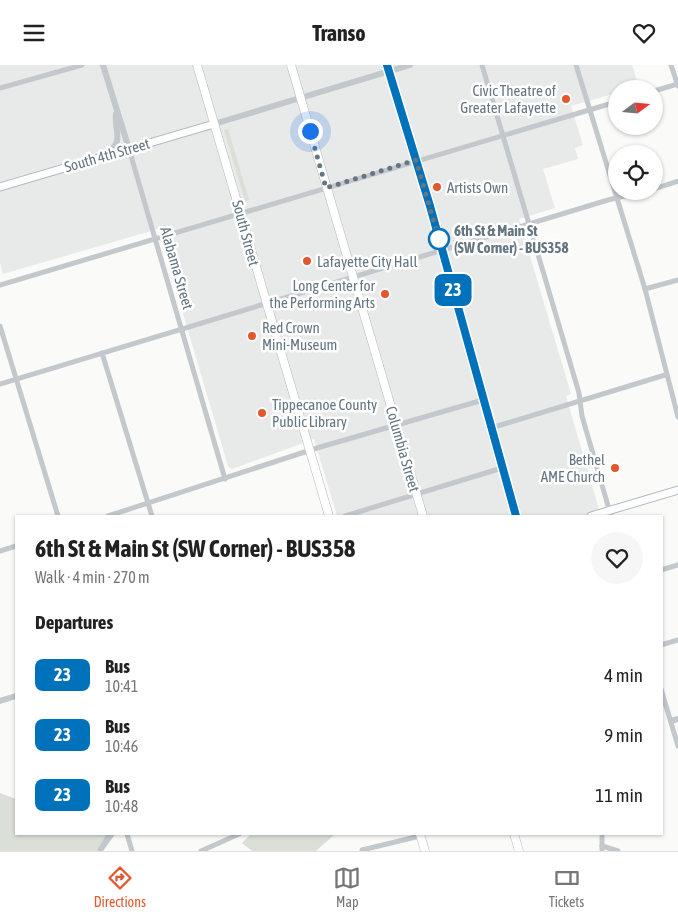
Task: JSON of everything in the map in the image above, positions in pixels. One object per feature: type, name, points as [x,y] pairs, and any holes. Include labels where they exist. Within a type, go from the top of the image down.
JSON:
[{"type":"main road","name":"South Street","points":[[197,65],[329,515]]},
{"type":"main road","name":"Columbia Street","points":[[291,65],[423,515]]},
{"type":"main road","name":"South 4th Street","points":[[0,187],[214,124]]},
{"type":"main road","points":[[610,513],[678,490]]},
{"type":"main road","points":[[420,835],[425,851]]},
{"type":"main road","points":[[514,835],[519,851]]},
{"type":"street","points":[[0,89],[82,65]]},
{"type":"street","name":"Alabama Street","points":[[103,65],[225,479]]},
{"type":"street","points":[[214,124],[300,98],[388,68],[410,65]]},
{"type":"street","points":[[482,65],[579,393],[582,416],[610,513]]},
{"type":"street","points":[[576,65],[608,169]]},
{"type":"street","points":[[663,89],[678,86],[671,65]]},
{"type":"street","points":[[388,68],[442,250],[516,515]]},
{"type":"street","points":[[0,285],[608,104]]},
{"type":"street","points":[[102,156],[113,149],[118,140],[117,111]]},
{"type":"street","points":[[663,186],[678,181]]},
{"type":"street","points":[[0,384],[610,200]]},
{"type":"street","points":[[618,200],[644,289],[665,375],[678,417]]},
{"type":"street","points":[[644,289],[678,280]]},
{"type":"street","points":[[0,326],[58,515]]},
{"type":"street","points":[[102,353],[152,515]]},
{"type":"street","points":[[491,428],[665,375]]},
{"type":"street","points":[[111,515],[310,451],[483,399]]},
{"type":"street","points":[[347,515],[502,468]]},
{"type":"street","points":[[0,551],[15,546]]},
{"type":"street","points":[[663,569],[678,565]]},
{"type":"street","points":[[663,644],[678,640]]},
{"type":"street","points":[[663,694],[674,720],[678,746]]},
{"type":"street","points":[[0,701],[15,696]]},
{"type":"street","points":[[100,851],[111,835]]},
{"type":"street","points":[[127,835],[132,851]]},
{"type":"street","points":[[201,851],[236,835]]},
{"type":"street","points":[[362,850],[420,835]]},
{"type":"street","points":[[602,835],[602,849],[618,851]]},
{"type":"shaded area","points":[[0,65],[632,65],[637,80],[608,80],[608,95],[571,106],[583,145],[575,148],[578,159],[543,169],[555,208],[519,219],[571,394],[566,396],[601,515],[337,515],[314,439],[232,469],[228,466],[158,229],[3,274],[0,262]]},
{"type":"shaded area","points":[[228,129],[249,200],[245,201],[224,130]]},
{"type":"shaded area","points":[[0,793],[15,799],[15,835],[107,835],[97,851],[0,851]]},
{"type":"shaded area","points":[[250,835],[334,835],[316,851],[252,851],[242,843]]},
{"type":"waterway","points":[[99,849],[107,835]]},
{"type":"bus line","name":"23","points":[[387,65],[430,206],[516,515]]},
{"type":"place","name":"Civic Theatre of Greater Lafayette","points":[[566,99]]},
{"type":"place","name":"Artists Own","points":[[437,187]]},
{"type":"place","name":"6th St & Main St (SW Corner) - BUS358","points":[[439,239]]},
{"type":"place","name":"Lafayette City Hall","points":[[307,261]]},
{"type":"place","name":"Long Center for the Performing Arts","points":[[385,294]]},
{"type":"place","name":"Red Crown Mini-Museum","points":[[252,336]]},
{"type":"place","name":"Tippecanoe County Public Library","points":[[262,413]]},
{"type":"place","name":"Bethel AME Church","points":[[615,468]]},
{"type":"route","points":[[310,131],[326,188],[416,160],[440,243],[439,239]]}]
